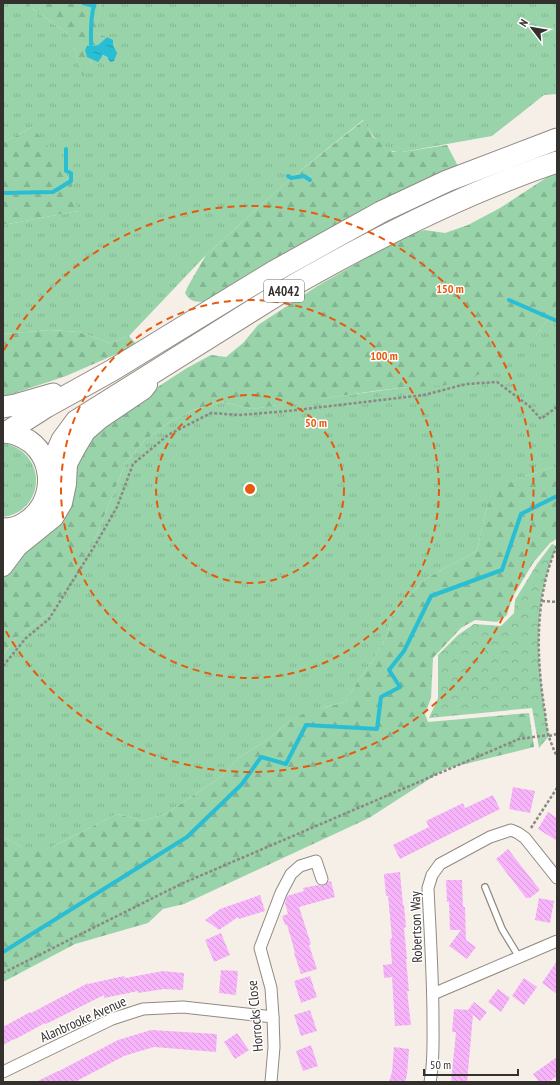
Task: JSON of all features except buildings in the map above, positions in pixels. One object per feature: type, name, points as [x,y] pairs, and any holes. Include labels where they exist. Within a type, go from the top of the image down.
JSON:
[{"type":"highway","name":"A4042","points":[[5,432],[46,407],[118,367],[273,272],[382,212],[447,181],[557,139]]},
{"type":"highway","name":"A4042","points":[[48,472],[62,440],[76,421],[286,290],[317,272],[447,205],[494,185],[557,162]]},
{"type":"highway","name":"A4042","points":[[3,407],[15,406],[88,384]]},
{"type":"highway","points":[[5,432],[22,436],[34,445],[43,457],[48,472],[49,486],[45,500],[37,513],[26,522],[6,534]]},
{"type":"main road","points":[[3,567],[18,548],[54,518],[63,503],[67,484],[68,464],[86,432],[100,419],[144,390],[166,365]]},
{"type":"street","name":"Robertson Way","points":[[430,1082],[433,1046],[433,994],[428,888],[432,876],[440,864],[497,835],[511,830],[525,838]]},
{"type":"street","points":[[525,838],[557,878]]},
{"type":"street","name":"Horrocks Close","points":[[271,1082],[274,1047],[271,988],[260,948],[281,894],[291,874],[300,866],[316,861],[322,879]]},
{"type":"street","points":[[433,994],[557,941]]},
{"type":"street","name":"Alanbrooke Avenue","points":[[3,1072],[112,1019],[143,1009],[183,1007],[273,1017]]},
{"type":"lane","points":[[485,887],[502,929],[519,957]]},
{"type":"path","points":[[3,666],[26,638],[49,619],[117,507],[133,464],[168,435],[210,413],[239,415],[288,410],[424,395],[466,384],[497,382],[529,406],[541,419],[557,407]]},
{"type":"path","points":[[557,546],[550,562],[538,625],[541,686],[549,736],[557,757]]},
{"type":"path","points":[[542,601],[557,602]]},
{"type":"path","points":[[3,973],[181,884],[519,739],[557,734]]},
{"type":"path","points":[[525,838],[557,788]]},
{"type":"green space","points":[[3,3],[23,3],[67,33],[73,45],[83,76],[93,59],[102,55],[107,57],[110,62],[107,37],[95,33],[101,3],[557,3],[557,94],[544,95],[492,136],[402,152],[392,151],[379,143],[363,120],[291,178],[206,255],[129,336],[110,343],[79,332],[50,330],[3,334],[3,225],[78,211],[32,127],[3,143]]},
{"type":"green space","points":[[23,3],[101,3],[96,33],[107,37],[98,45],[91,45],[93,59],[83,77],[73,45],[67,33]]},
{"type":"green space","points":[[364,120],[373,137],[393,152],[447,145],[458,166],[206,302],[196,302],[191,300],[185,293],[206,255],[291,178]]},
{"type":"green space","points":[[32,127],[52,152],[71,181],[78,211],[3,225],[3,143]]},
{"type":"green space","points":[[557,173],[557,308],[536,335],[513,356],[474,377],[442,386],[407,387],[252,409],[222,402],[193,410],[168,423],[144,441],[125,464],[97,534],[78,574],[52,612],[15,639],[3,655],[3,578],[76,465],[90,438],[136,401],[187,368],[211,355],[226,357],[243,343],[258,325],[319,285],[407,235],[425,230],[445,233],[468,225],[500,208],[549,176]]},
{"type":"green space","points":[[557,308],[557,465],[525,476],[493,491],[485,514],[477,551],[425,579],[391,617],[387,636],[345,702],[326,707],[291,720],[266,741],[238,758],[221,777],[167,813],[144,821],[117,814],[52,847],[22,847],[3,837],[3,655],[15,639],[52,612],[78,573],[97,534],[125,464],[144,441],[168,423],[193,410],[222,402],[252,409],[407,387],[536,335]]},
{"type":"green space","points":[[50,330],[79,332],[110,343],[129,336],[137,345],[66,376],[3,396],[3,334]]},
{"type":"green space","points":[[3,443],[18,449],[28,458],[34,469],[36,481],[34,493],[27,504],[17,512],[3,517]]},
{"type":"green space","points":[[557,465],[557,537],[533,563],[512,598],[507,615],[497,622],[475,620],[461,628],[433,658],[431,698],[425,714],[428,722],[529,713],[534,747],[445,769],[369,818],[184,904],[163,909],[148,923],[75,944],[3,982],[3,837],[22,847],[52,847],[117,814],[144,821],[167,813],[221,777],[238,758],[266,741],[291,720],[308,712],[345,702],[387,636],[391,617],[425,579],[477,551],[485,514],[493,490],[525,476]]},
{"type":"green space","points":[[552,544],[557,546],[548,569],[543,592],[539,640],[542,689],[549,736],[539,748],[532,708],[429,718],[438,698],[438,655],[458,635],[474,624],[501,626],[514,613],[515,600],[537,564]]},
{"type":"water","points":[[107,37],[113,40],[113,45],[117,53],[114,61],[110,62],[107,57],[103,55],[98,62],[87,57],[85,50],[87,46],[98,45]]},
{"type":"waterway","points":[[83,3],[94,6]]},
{"type":"waterway","points":[[91,45],[92,18],[95,3]]},
{"type":"waterway","points":[[3,193],[53,192],[71,181],[71,173],[66,171],[66,149]]},
{"type":"waterway","points":[[288,176],[291,178],[304,176],[310,180]]},
{"type":"waterway","points":[[509,300],[557,321]]},
{"type":"waterway","points":[[3,952],[187,837],[242,784],[261,757],[286,764],[306,725],[377,729],[381,697],[400,687],[389,670],[404,651],[431,596],[502,570],[521,514],[557,496]]}]
